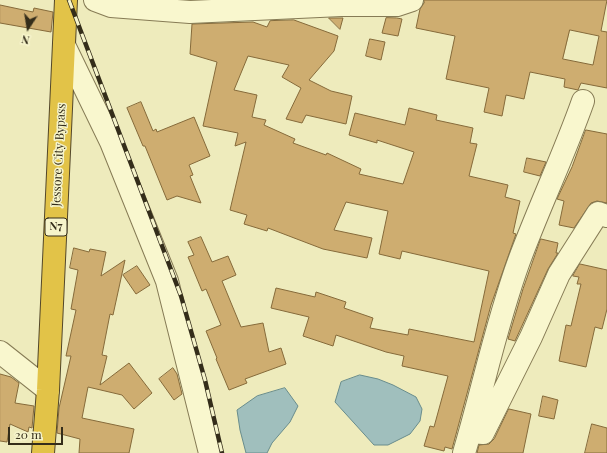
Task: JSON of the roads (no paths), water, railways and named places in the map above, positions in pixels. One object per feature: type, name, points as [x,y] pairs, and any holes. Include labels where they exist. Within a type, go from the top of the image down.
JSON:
[{"type":"highway","name":"Jessore City Bypass","points":[[43,453],[48,390],[66,0]]},
{"type":"street","points":[[95,0],[112,6],[190,12],[342,5],[397,5],[412,0]]},
{"type":"street","points":[[64,46],[111,142],[167,281],[210,453]]},
{"type":"street","points":[[464,453],[494,336],[519,261],[571,135],[583,101]]},
{"type":"street","points":[[470,432],[483,432],[531,337],[559,274],[598,214],[607,216]]},
{"type":"street","points":[[0,352],[48,390]]},
{"type":"water","points":[[360,375],[378,379],[416,397],[422,409],[420,421],[410,434],[388,445],[374,445],[335,402],[341,382]]},
{"type":"water","points":[[285,388],[298,406],[290,422],[272,443],[267,453],[246,453],[237,410],[257,396]]},
{"type":"railway","points":[[69,0],[181,296],[205,380],[222,453]]}]
